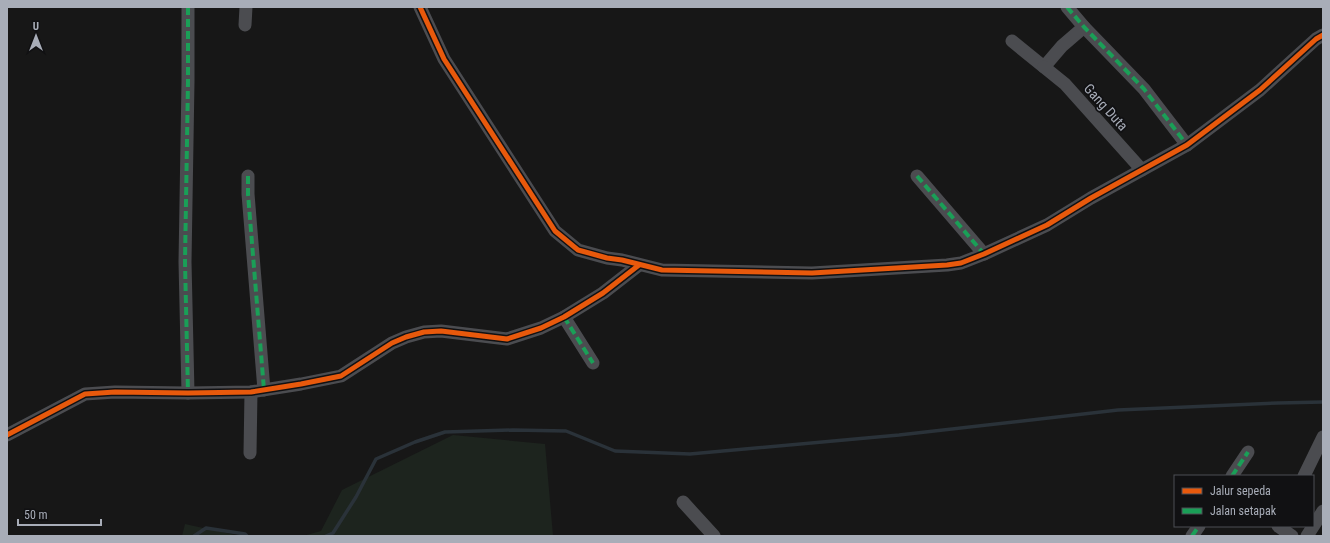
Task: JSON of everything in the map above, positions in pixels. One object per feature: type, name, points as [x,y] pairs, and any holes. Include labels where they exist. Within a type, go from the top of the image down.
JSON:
[{"type":"street","points":[[188,7],[185,262],[188,393]]},
{"type":"street","points":[[245,25],[246,7]]},
{"type":"street","points":[[420,7],[444,59],[555,231],[578,250],[662,270],[812,273],[948,266],[984,254],[1047,225],[1091,198],[1187,145],[1260,90],[1307,47],[1323,35]]},
{"type":"street","points":[[1067,7],[1084,27],[1144,89],[1187,145]]},
{"type":"street","points":[[1044,68],[1062,46],[1084,27]]},
{"type":"street","name":"Gang Duta","points":[[1012,41],[1065,84],[1142,170]]},
{"type":"street","points":[[248,176],[257,391],[250,453]]},
{"type":"street","points":[[917,176],[984,254]]},
{"type":"street","points":[[7,436],[85,394],[115,392],[188,393],[257,391],[341,376],[392,343],[424,332],[442,331],[508,339],[541,328],[564,317],[604,293],[639,265]]},
{"type":"street","points":[[564,317],[593,363]]},
{"type":"street","points":[[1304,475],[1323,437]]},
{"type":"street","points":[[1233,475],[1248,452]]},
{"type":"street","points":[[683,502],[714,536]]},
{"type":"street","points":[[1314,525],[1323,511]]},
{"type":"street","points":[[1192,536],[1198,527]]},
{"type":"street","points":[[1279,527],[1292,536]]},
{"type":"street","points":[[1307,536],[1313,527]]},
{"type":"shaded area","points":[[453,435],[545,444],[553,536],[303,536],[321,531],[342,490]]},
{"type":"shaded area","points":[[185,524],[240,536],[182,536]]},
{"type":"waterway","points":[[326,536],[333,533],[356,497],[376,459],[415,442],[445,432],[513,430],[566,431],[615,451],[690,454],[899,435],[1118,410],[1323,402]]},
{"type":"waterway","points":[[194,536],[206,528],[245,534],[247,536]]},
{"type":"marked path","points":[[188,7],[185,262],[188,393]]},
{"type":"marked path","points":[[1067,7],[1084,27],[1144,89],[1187,145]]},
{"type":"marked path","points":[[248,176],[248,194],[264,390]]},
{"type":"marked path","points":[[917,176],[984,254]]},
{"type":"marked path","points":[[564,317],[593,363]]},
{"type":"marked path","points":[[1233,475],[1248,452]]},
{"type":"marked path","points":[[1192,536],[1198,527]]},
{"type":"cycle path","points":[[420,7],[444,59],[555,231],[578,250],[662,270],[812,273],[961,263],[1047,225],[1091,198],[1187,145],[1260,90],[1316,39],[1323,35]]},
{"type":"cycle path","points":[[7,435],[85,394],[115,392],[251,392],[341,376],[392,343],[424,332],[441,331],[507,339],[541,328],[564,317],[603,293],[639,265]]}]
